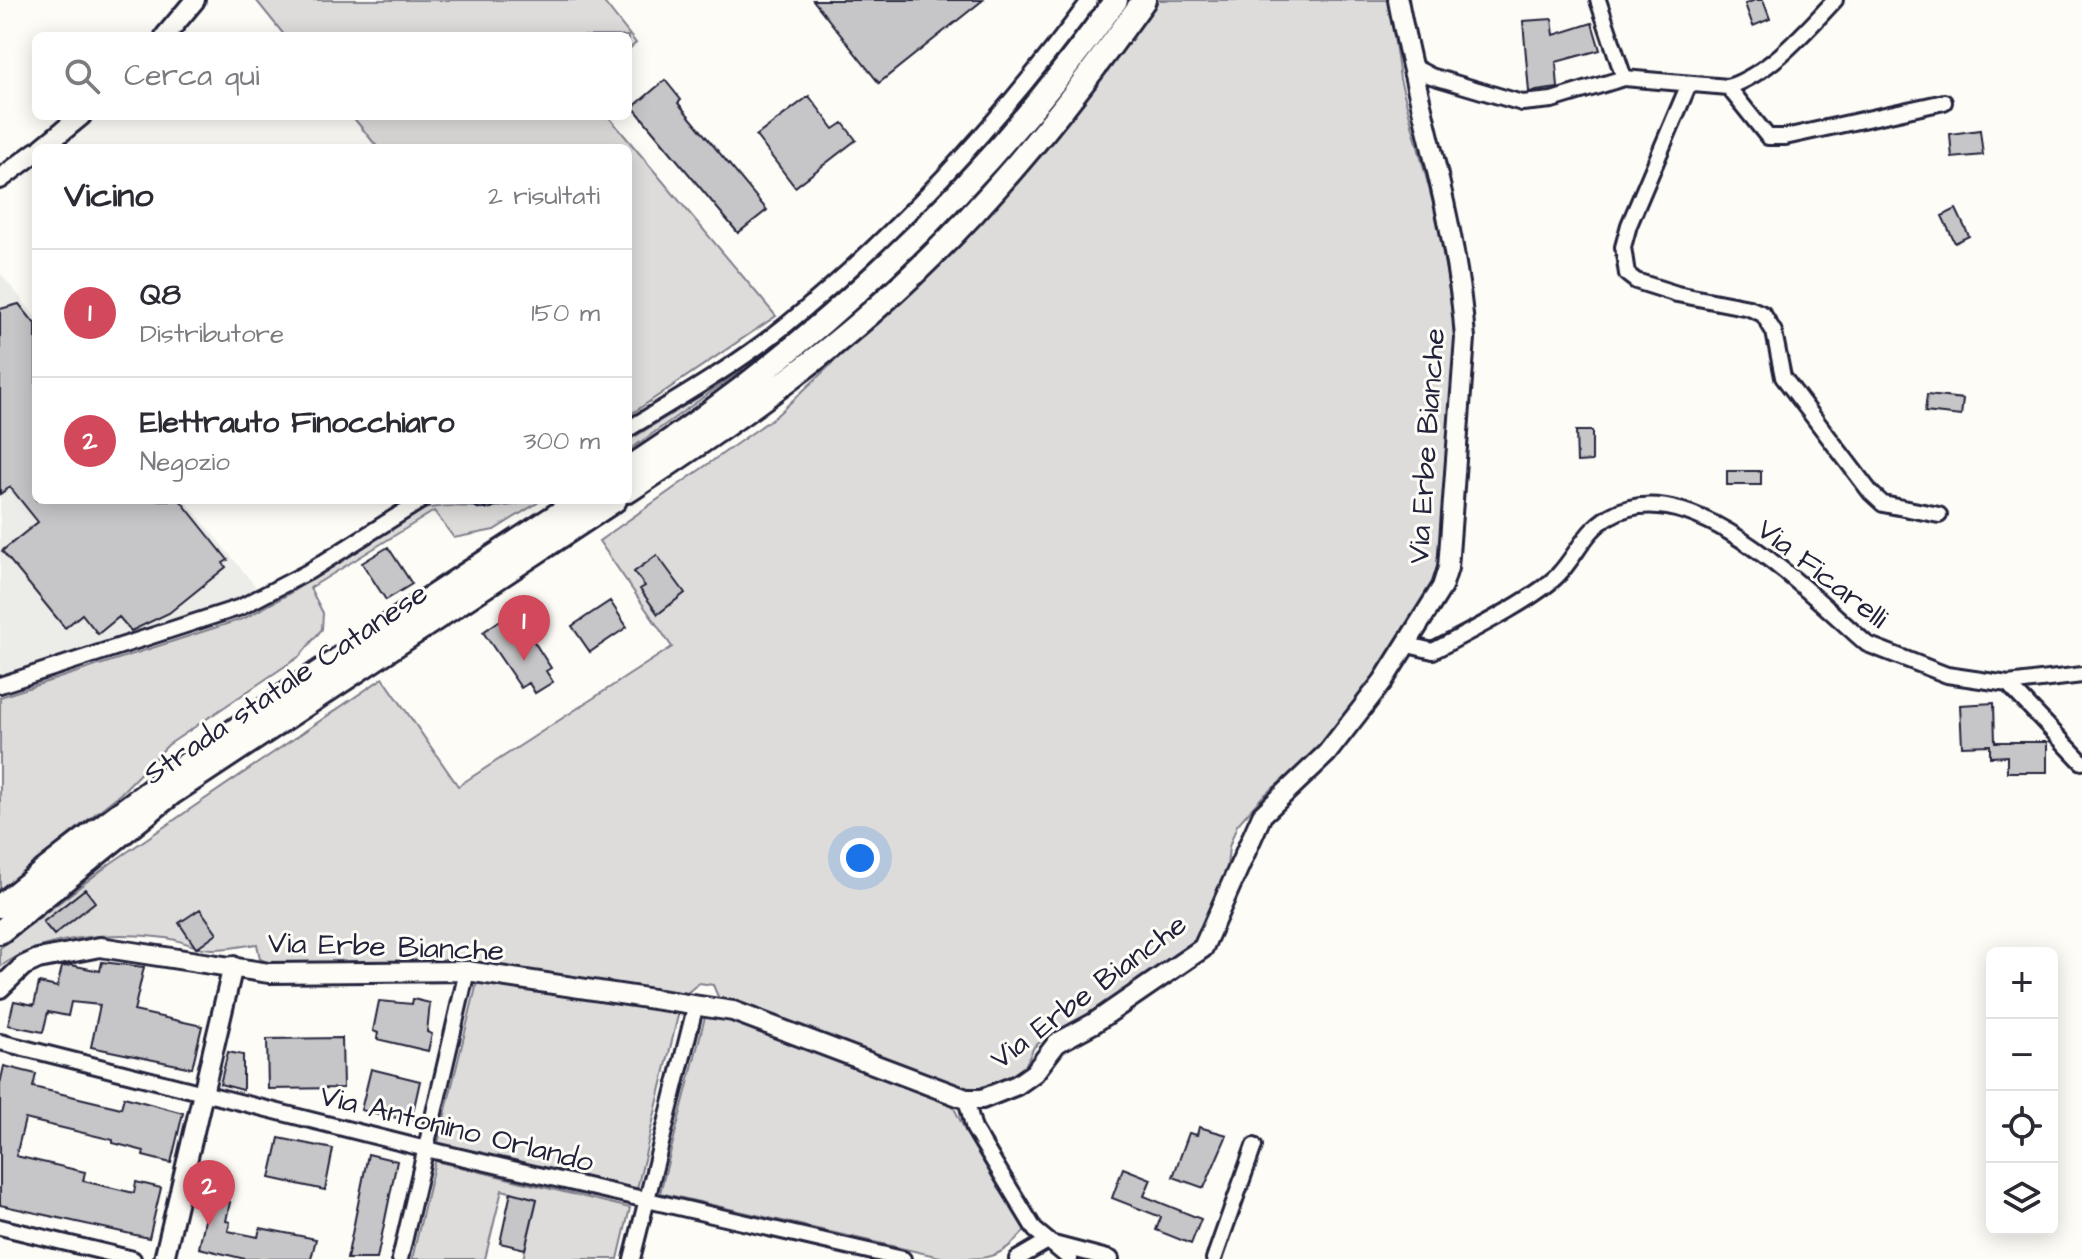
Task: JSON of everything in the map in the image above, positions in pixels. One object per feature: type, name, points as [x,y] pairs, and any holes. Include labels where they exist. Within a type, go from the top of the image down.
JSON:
[{"type":"main road","points":[[632,466],[801,339],[915,239],[1019,127],[1116,0]]},
{"type":"main road","points":[[632,488],[812,362],[874,310],[978,207],[1036,143],[1144,0]]},
{"type":"main road","name":"Strada statale Catanese","points":[[0,906],[95,829],[250,717],[574,504]]},
{"type":"main road","name":"Strada statale Catanese","points":[[0,932],[172,793],[609,504]]},
{"type":"street","points":[[168,32],[195,0]]},
{"type":"street","points":[[632,426],[784,327],[870,251],[935,186],[1039,69],[1090,0]]},
{"type":"street","name":"Via Erbe Bianche","points":[[0,988],[23,966],[38,959],[100,947],[269,973],[467,971],[696,1004],[765,1021],[966,1099],[982,1099],[1017,1085],[1034,1073],[1057,1043],[1094,1023],[1203,948],[1262,815],[1327,753],[1408,645],[1442,587],[1448,568],[1465,338],[1448,218],[1410,65],[1398,0]]},
{"type":"street","points":[[1598,0],[1624,78]]},
{"type":"street","points":[[1410,65],[1431,76],[1522,103],[1552,100],[1624,78],[1728,87],[1743,82],[1770,61],[1835,0]]},
{"type":"street","points":[[1689,84],[1629,225],[1623,247],[1627,274],[1636,281],[1677,294],[1749,308],[1763,314],[1774,332],[1783,377],[1871,493],[1883,504],[1898,509],[1939,515]]},
{"type":"street","points":[[1728,87],[1768,137],[1785,137],[1944,102]]},
{"type":"street","points":[[47,144],[76,120]]},
{"type":"street","points":[[0,179],[32,155]]},
{"type":"street","name":"Via Ficarelli","points":[[1408,645],[1433,651],[1476,628],[1556,577],[1588,532],[1610,515],[1658,503],[1753,544],[1867,644],[1885,653],[1947,675],[2008,684],[2082,675]]},
{"type":"street","points":[[0,685],[241,607],[308,572],[416,504]]},
{"type":"street","points":[[2008,684],[2082,762]]},
{"type":"street","points":[[164,1259],[233,966]]},
{"type":"street","points":[[400,1259],[467,971]]},
{"type":"street","points":[[632,1259],[696,1004]]},
{"type":"street","name":"Via Antonino Orlando","points":[[0,1042],[426,1149],[903,1259]]},
{"type":"street","points":[[966,1099],[974,1129],[1035,1230],[1070,1259]]},
{"type":"street","points":[[1214,1259],[1254,1146]]},
{"type":"street","points":[[0,1227],[133,1259]]},
{"type":"street","points":[[1020,1258],[1046,1242],[1111,1259]]},
{"type":"shaded area","points":[[256,0],[602,0],[627,32],[282,32]]},
{"type":"shaded area","points":[[1159,0],[1389,0],[1400,79],[1438,222],[1457,338],[1439,572],[1377,676],[1321,749],[1262,797],[1237,825],[1229,847],[1226,877],[1195,941],[1117,998],[1045,1038],[1034,1047],[1022,1073],[1004,1083],[978,1090],[958,1087],[776,1016],[719,999],[713,985],[699,983],[687,993],[453,961],[274,965],[260,959],[257,944],[207,949],[166,938],[124,935],[58,942],[17,956],[0,967],[0,948],[111,863],[383,678],[458,786],[672,647],[599,541],[776,416],[929,273],[1028,169]]},
{"type":"shaded area","points":[[355,120],[611,120],[632,144],[375,144]]},
{"type":"shaded area","points":[[632,145],[776,316],[632,413]]},
{"type":"shaded area","points":[[0,273],[32,312],[32,504],[188,504],[257,588],[216,609],[0,678]]},
{"type":"shaded area","points":[[743,369],[632,448],[632,438]]},
{"type":"shaded area","points":[[536,504],[494,530],[454,538],[434,511],[310,588],[323,613],[322,629],[300,656],[168,745],[120,794],[0,890],[0,697],[245,618],[287,595],[415,512],[443,506]]},
{"type":"shaded area","points":[[481,981],[679,1011],[637,1189],[438,1143],[477,983]]},
{"type":"shaded area","points":[[706,1013],[748,1024],[952,1104],[971,1142],[1025,1230],[1001,1252],[974,1259],[949,1259],[660,1193]]},
{"type":"shaded area","points":[[435,1161],[630,1208],[618,1259],[523,1259],[537,1199],[502,1190],[485,1259],[412,1259]]},
{"type":"building","points":[[813,0],[983,0],[879,83]]},
{"type":"building","points":[[1763,0],[1770,19],[1753,26],[1745,4]]},
{"type":"building","points":[[1552,19],[1554,35],[1592,23],[1600,50],[1556,62],[1558,88],[1529,92],[1523,21]]},
{"type":"building","points":[[665,80],[681,100],[678,103],[767,210],[738,233],[633,107]]},
{"type":"building","points":[[809,96],[834,129],[843,123],[856,140],[795,187],[756,136]]},
{"type":"building","points":[[1980,130],[1983,155],[1952,158],[1950,134]]},
{"type":"building","points":[[1956,209],[1969,236],[1955,243],[1942,216]]},
{"type":"building","points":[[19,304],[32,320],[32,504],[183,504],[228,560],[223,563],[226,567],[169,613],[131,631],[119,617],[98,634],[82,614],[65,628],[2,551],[38,522],[10,487],[0,494],[0,309]]},
{"type":"building","points":[[1927,395],[1963,399],[1961,416],[1925,412]]},
{"type":"building","points":[[1576,431],[1592,431],[1592,461],[1577,462]]},
{"type":"building","points":[[1727,471],[1761,471],[1761,485],[1727,485]]},
{"type":"building","points":[[388,547],[412,584],[386,600],[362,563]]},
{"type":"building","points":[[657,555],[685,593],[658,614],[640,589],[645,586],[634,572]]},
{"type":"building","points":[[610,601],[627,627],[590,652],[572,626]]},
{"type":"building","points":[[514,611],[551,668],[546,671],[553,682],[535,693],[529,683],[521,688],[483,632]]},
{"type":"building","points":[[1994,703],[1995,742],[2047,742],[2047,772],[2007,772],[2007,756],[1990,757],[1990,745],[1962,746],[1960,705]]},
{"type":"building","points":[[85,889],[95,902],[54,935],[43,922]]},
{"type":"building","points":[[200,909],[217,933],[196,948],[179,923]]},
{"type":"building","points":[[102,962],[144,967],[134,1011],[202,1026],[192,1068],[91,1047],[100,1005],[71,1002],[68,1016],[48,1012],[43,1032],[8,1025],[14,1001],[34,1005],[39,983],[57,987],[62,967],[71,965],[100,971]]},
{"type":"building","points":[[413,999],[430,1003],[427,1032],[432,1034],[428,1051],[377,1039],[378,1033],[373,1031],[379,1001],[412,1004]]},
{"type":"building","points":[[342,1038],[343,1088],[268,1089],[267,1039]]},
{"type":"building","points":[[228,1052],[243,1055],[243,1090],[220,1084]]},
{"type":"building","points":[[4,1066],[36,1074],[33,1087],[121,1108],[124,1097],[183,1113],[171,1163],[143,1156],[144,1151],[113,1143],[113,1140],[25,1119],[16,1156],[85,1172],[83,1181],[134,1193],[136,1182],[161,1188],[149,1238],[0,1205],[0,1084]]},
{"type":"building","points":[[371,1069],[420,1081],[411,1121],[361,1110]]},
{"type":"building","points":[[1199,1127],[1227,1135],[1204,1188],[1173,1177],[1189,1133],[1197,1135]]},
{"type":"building","points":[[279,1138],[333,1149],[325,1190],[270,1178]]},
{"type":"building","points":[[368,1154],[397,1161],[377,1259],[347,1259]]},
{"type":"building","points":[[1123,1168],[1151,1179],[1144,1196],[1201,1219],[1191,1244],[1156,1230],[1161,1217],[1112,1198]]},
{"type":"building","points":[[511,1192],[537,1199],[525,1249],[500,1243]]},
{"type":"building","points":[[210,1197],[230,1202],[226,1221],[230,1222],[228,1231],[258,1237],[260,1228],[316,1239],[311,1259],[245,1259],[199,1248]]},
{"type":"place","name":"Q8","points":[[524,661]]},
{"type":"place","name":"Elettrauto Finocchiaro","points":[[209,1226]]}]
